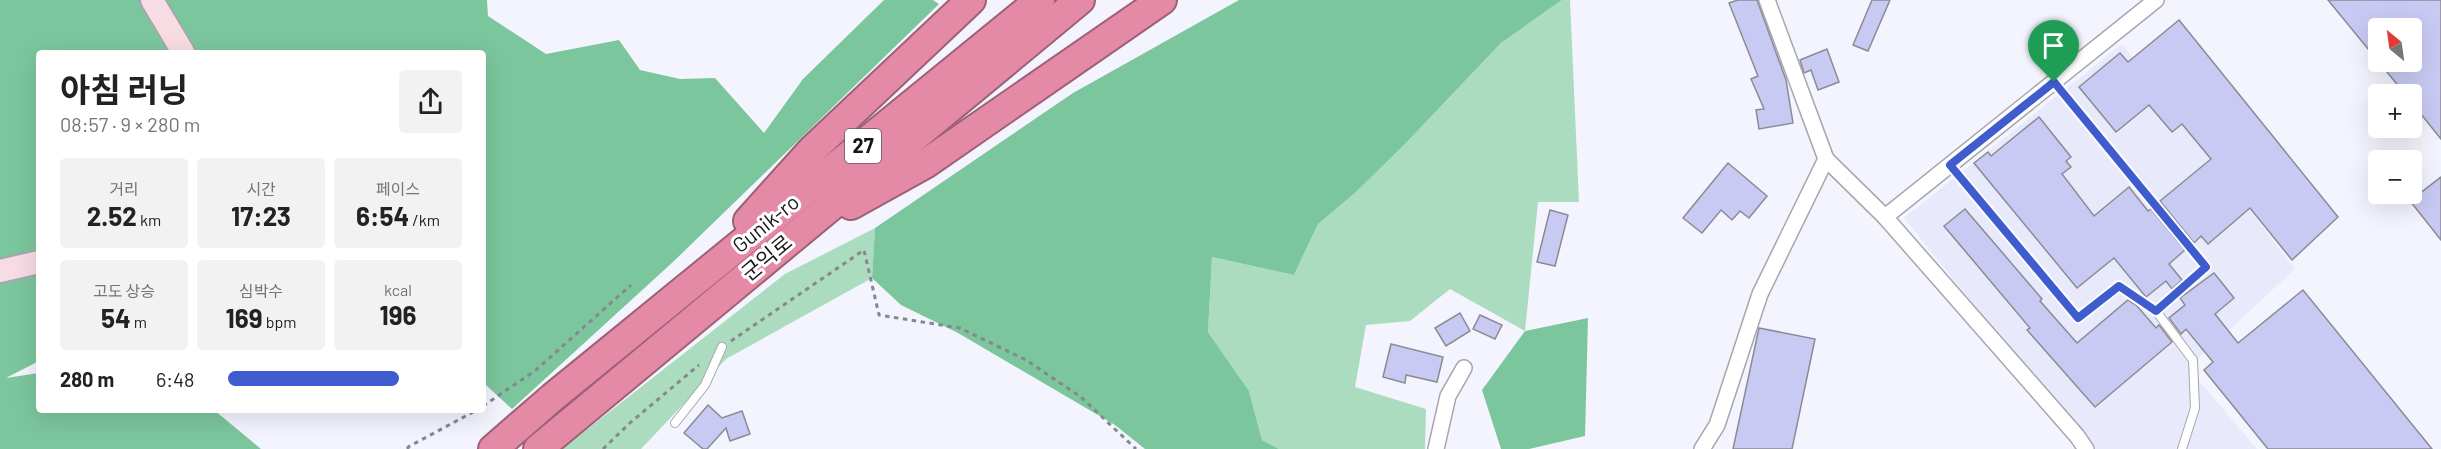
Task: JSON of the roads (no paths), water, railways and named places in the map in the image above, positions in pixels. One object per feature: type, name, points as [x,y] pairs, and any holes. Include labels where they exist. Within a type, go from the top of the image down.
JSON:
[{"type":"highway","points":[[684,291],[811,151],[971,0]]},
{"type":"highway","name":"Gunik-ro","points":[[493,449],[1040,0]]},
{"type":"highway","name":"군익로","points":[[538,449],[1080,0]]},
{"type":"highway","points":[[786,242],[925,164],[1162,0]]},
{"type":"street","points":[[152,0],[182,50]]},
{"type":"street","points":[[1767,0],[1826,159],[1885,217],[2077,435],[2086,449]]},
{"type":"street","points":[[1885,217],[2156,0]]},
{"type":"street","points":[[1702,449],[1717,425],[1761,294],[1826,159]]},
{"type":"street","points":[[0,271],[36,263]]},
{"type":"street","points":[[1436,449],[1448,396],[1464,368]]},
{"type":"lane","points":[[2054,82],[2206,267],[2156,311]]},
{"type":"lane","points":[[1950,165],[2078,318],[2119,286],[2156,311],[2193,360],[2195,408],[2182,449]]},
{"type":"lane","points":[[675,423],[705,385],[722,347]]}]
